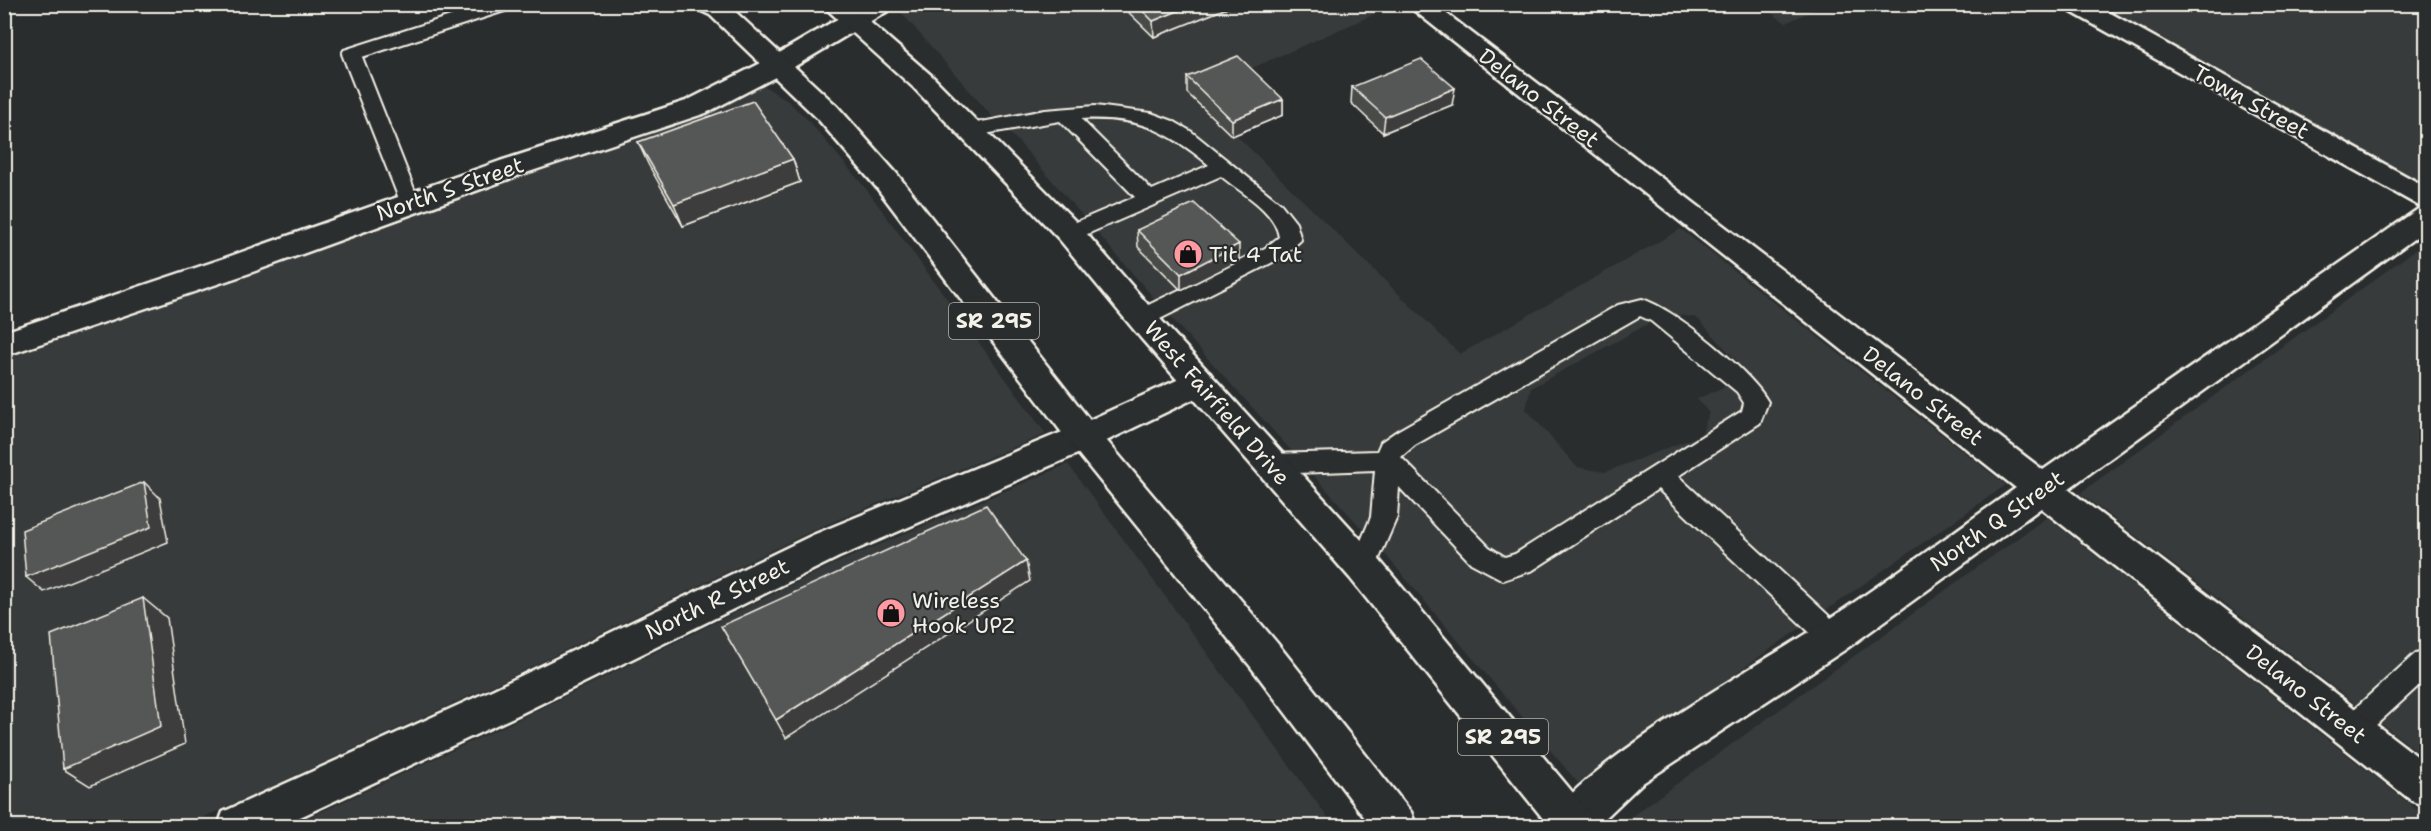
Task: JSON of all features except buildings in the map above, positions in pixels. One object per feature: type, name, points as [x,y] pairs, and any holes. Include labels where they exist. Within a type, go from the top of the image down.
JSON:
[{"type":"street","name":"SR 295","points":[[706,4],[719,10],[827,112],[887,181],[1084,437],[1264,656],[1396,826]]},
{"type":"street","name":"North S Street","points":[[4,344],[696,107],[778,65],[843,14],[882,4]]},
{"type":"street","name":"Delano Street","points":[[1419,4],[2427,787]]},
{"type":"street","name":"Town Street","points":[[2075,4],[2427,199]]},
{"type":"street","name":"West Fairfield Drive","points":[[843,14],[923,82],[973,130],[1070,233],[1270,464],[1363,567],[1572,825]]},
{"type":"street","name":"North Q Street","points":[[1572,825],[1628,771],[1833,637],[2427,216]]},
{"type":"street","name":"North R Street","points":[[238,826],[508,701],[826,546],[1084,437],[1199,382]]},
{"type":"lane","points":[[410,204],[351,54],[508,4]]},
{"type":"lane","points":[[973,130],[1048,115],[1121,112],[1167,125],[1224,167],[1279,214],[1290,229],[1290,240],[1273,253],[1142,318]]},
{"type":"lane","points":[[1066,115],[1149,199]]},
{"type":"lane","points":[[1070,233],[1224,167]]},
{"type":"lane","points":[[1270,464],[1388,460],[1480,555],[1503,569],[1524,562],[1752,416],[1756,402],[1745,386],[1659,315],[1642,307],[1626,311],[1390,449],[1388,460],[1383,517],[1363,567]]},
{"type":"lane","points":[[1660,475],[1833,637]]},
{"type":"lane","points":[[2352,729],[2427,662]]},
{"type":"shaded area","points":[[904,4],[1395,5],[1194,94],[1460,354],[1681,229],[2006,485],[1578,783],[1384,553],[1172,319],[1016,139],[996,121],[898,9]],"holes":[[[1668,313],[1697,318],[1738,362],[1734,382],[1697,399],[1709,413],[1701,435],[1605,472],[1577,467],[1526,409],[1531,388]]]},
{"type":"shaded area","points":[[1760,5],[1824,5],[1786,23]]},
{"type":"shaded area","points":[[2098,5],[2426,5],[2426,185]]},
{"type":"shaded area","points":[[763,85],[789,102],[808,120],[867,190],[1046,434],[818,528],[502,681],[185,826],[5,826],[4,358],[238,278],[514,179],[701,117]]},
{"type":"shaded area","points":[[2426,242],[2426,758],[2080,493]]},
{"type":"shaded area","points":[[1068,464],[1334,826],[291,826],[515,721],[834,564]]},
{"type":"shaded area","points":[[2047,517],[2426,817],[2426,826],[1618,826]]},
{"type":"place","name":"Tit 4 Tat","points":[[1188,254]]},
{"type":"place","name":"Wireless Hook UPZ","points":[[891,613]]}]
